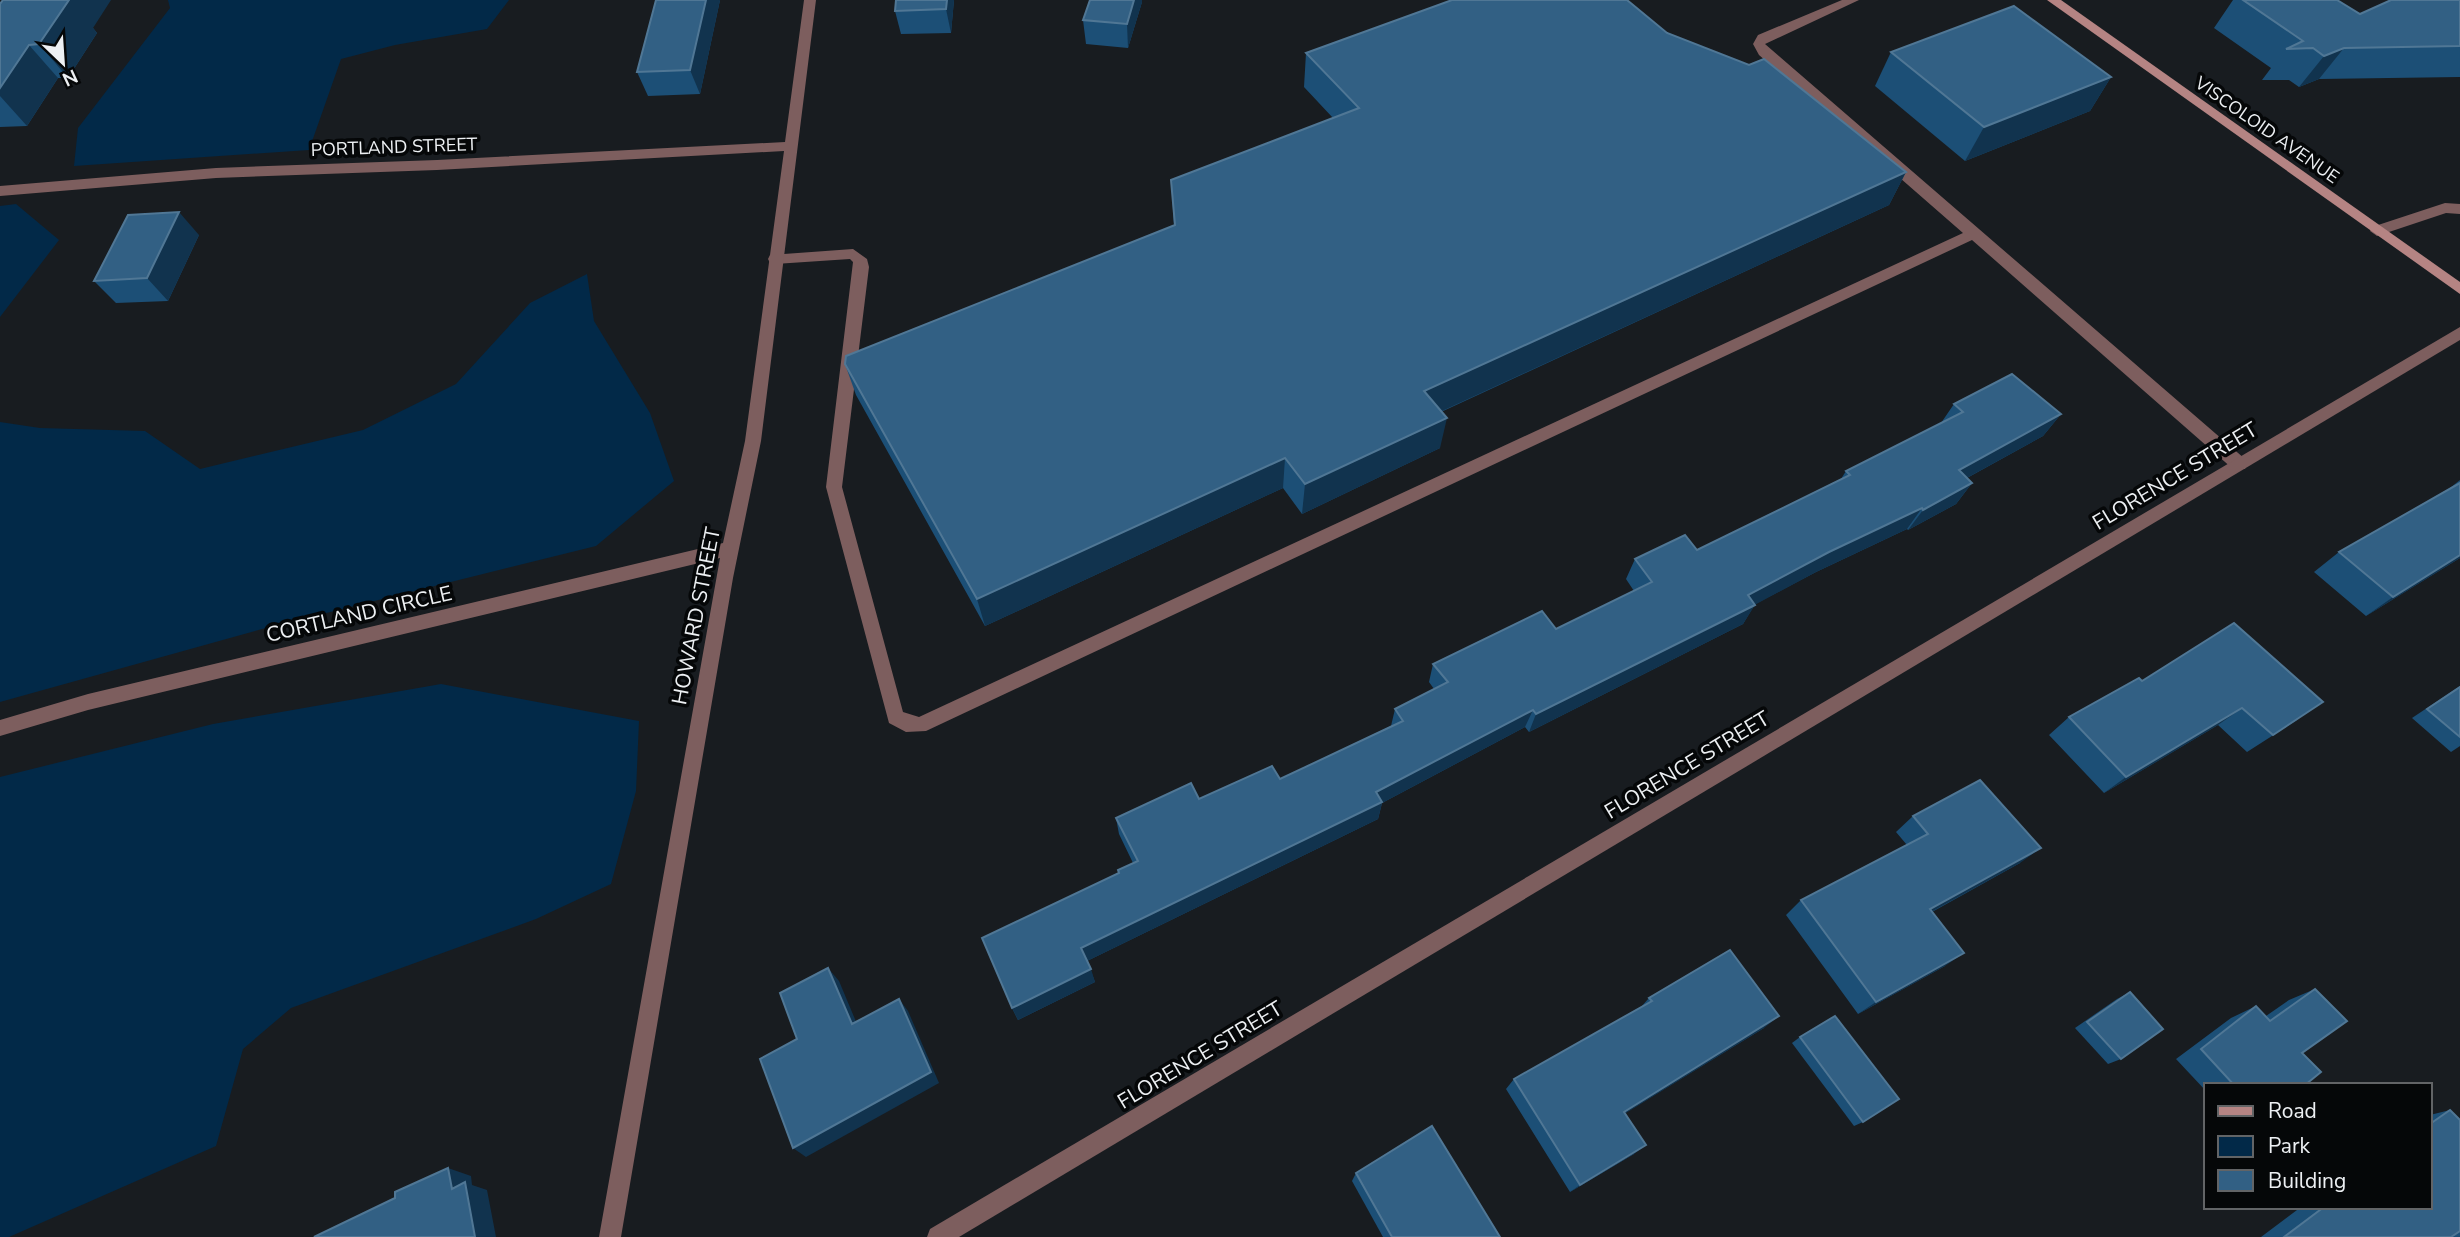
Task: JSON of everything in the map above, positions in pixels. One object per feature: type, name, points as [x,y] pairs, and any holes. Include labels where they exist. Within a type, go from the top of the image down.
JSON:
[{"type":"main road","name":"VISCOLOID AVENUE","points":[[2053,0],[2460,289]]},
{"type":"street","name":"HOWARD STREET","points":[[610,1237],[731,548],[753,441],[789,146],[810,0]]},
{"type":"street","points":[[1853,0],[1763,38],[1759,44],[1764,52],[2239,464]]},
{"type":"street","name":"PORTLAND STREET","points":[[0,191],[216,173],[437,165],[789,146]]},
{"type":"street","points":[[2377,231],[2445,208],[2460,209]]},
{"type":"street","points":[[775,259],[853,254],[860,259],[862,267],[834,487],[895,717],[906,724],[920,724],[1973,233]]},
{"type":"street","name":"FLORENCE STREET","points":[[938,1237],[2460,333]]},
{"type":"street","name":"CORTLAND CIRCLE","points":[[0,728],[88,702],[731,548]]},
{"type":"green space","points":[[168,0],[509,0],[487,29],[395,45],[341,59],[309,150],[74,166],[78,128],[170,8]]},
{"type":"green space","points":[[16,204],[59,240],[0,317],[0,206]]},
{"type":"green space","points":[[587,274],[594,321],[650,413],[674,481],[596,546],[262,629],[0,702],[0,422],[40,428],[145,431],[200,469],[363,430],[456,384],[530,303]]},
{"type":"green space","points":[[441,684],[639,721],[636,791],[611,884],[536,919],[291,1008],[243,1049],[216,1146],[9,1237],[0,1237],[0,777],[213,724]]},
{"type":"building","points":[[3,0],[69,0],[39,44],[29,45],[0,88],[0,4]]},
{"type":"building","points":[[656,0],[706,0],[690,70],[637,72]]},
{"type":"building","points":[[896,0],[947,0],[946,9],[895,11]]},
{"type":"building","points":[[1090,0],[1134,0],[1127,24],[1083,20]]},
{"type":"building","points":[[1452,0],[1627,0],[1667,33],[1749,65],[1764,59],[1906,172],[1424,391],[1447,418],[1305,484],[1285,458],[977,599],[845,364],[846,356],[1175,225],[1171,180],[1359,108],[1306,53]]},
{"type":"building","points":[[2243,0],[2337,0],[2360,14],[2391,0],[2460,0],[2460,46],[2344,48],[2324,56],[2313,48],[2286,49],[2303,41]]},
{"type":"building","points":[[2014,6],[2111,77],[1984,127],[1891,52]]},
{"type":"building","points":[[179,212],[147,278],[94,281],[128,215]]},
{"type":"building","points":[[2012,374],[2061,414],[1959,470],[1972,483],[1923,510],[1922,508],[1829,552],[1748,595],[1755,605],[1536,714],[1533,710],[1376,792],[1382,802],[1081,948],[1091,969],[1012,1008],[982,938],[1119,873],[1118,870],[1138,861],[1116,818],[1191,783],[1199,799],[1272,766],[1280,779],[1403,721],[1395,709],[1448,682],[1433,664],[1542,611],[1556,629],[1652,582],[1635,559],[1685,535],[1697,550],[1850,475],[1846,471],[1963,412],[1954,404]]},
{"type":"building","points":[[2460,483],[2460,555],[2393,597],[2339,552]]},
{"type":"building","points":[[2234,623],[2323,702],[2273,735],[2242,708],[2126,777],[2069,717],[2139,678],[2142,681]]},
{"type":"building","points":[[2460,687],[2460,737],[2427,709]]},
{"type":"building","points":[[1980,780],[2041,848],[1930,909],[1964,953],[1876,1002],[1801,900],[1928,834],[1913,816]]},
{"type":"building","points":[[1730,950],[1779,1016],[1624,1112],[1646,1145],[1580,1185],[1514,1079],[1652,1001],[1649,998]]},
{"type":"building","points":[[828,968],[852,1024],[899,999],[931,1072],[793,1148],[760,1059],[797,1039],[780,993]]},
{"type":"building","points":[[2315,989],[2347,1021],[2302,1053],[2321,1072],[2307,1083],[2232,1083],[2201,1049],[2256,1006],[2270,1021]]},
{"type":"building","points":[[2130,992],[2163,1029],[2121,1059],[2087,1022]]},
{"type":"building","points":[[1835,1016],[1899,1099],[1863,1122],[1800,1037]]},
{"type":"building","points":[[2450,1110],[2460,1120],[2460,1231],[2451,1237],[2284,1237],[2321,1209],[2432,1209],[2432,1123]]},
{"type":"building","points":[[1432,1126],[1500,1237],[1392,1237],[1356,1173]]},
{"type":"building","points":[[448,1168],[452,1189],[465,1182],[475,1237],[314,1237],[395,1198],[395,1192]]}]
